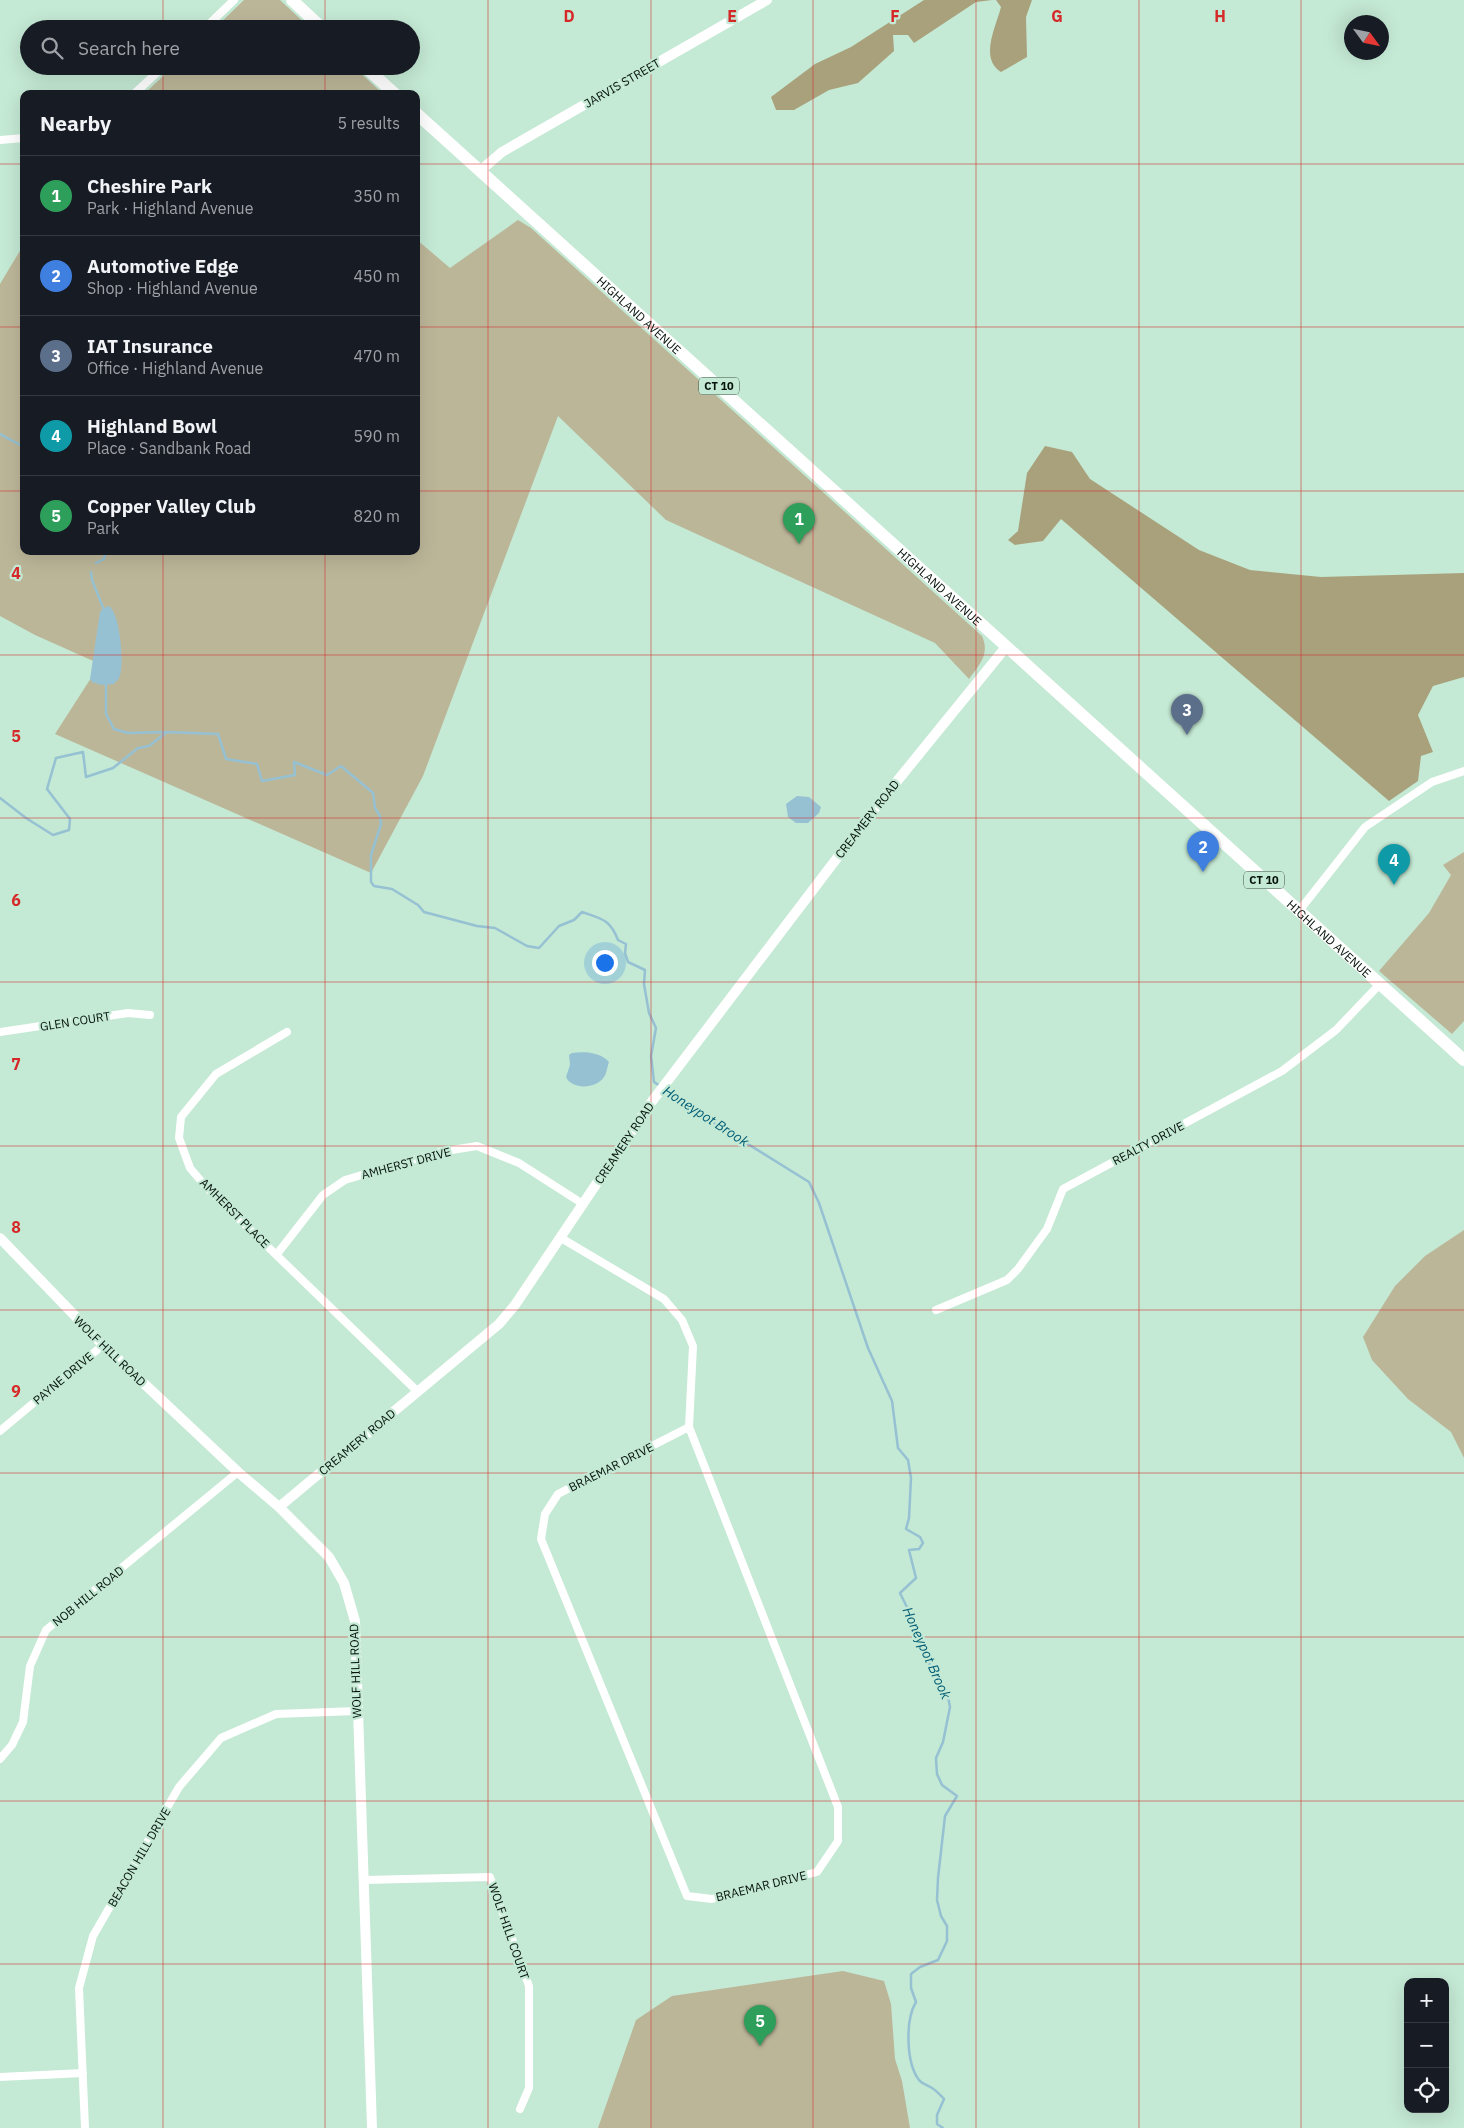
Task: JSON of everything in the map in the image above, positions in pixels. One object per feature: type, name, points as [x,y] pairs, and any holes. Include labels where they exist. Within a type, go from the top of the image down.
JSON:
[{"type":"highway","points":[[292,0],[313,20]]},
{"type":"highway","points":[[374,75],[391,90]]},
{"type":"highway","name":"HIGHLAND AVENUE","points":[[420,117],[1006,647],[1066,698],[1379,985],[1464,1060]]},
{"type":"street","points":[[213,20],[234,0]]},
{"type":"street","name":"JARVIS STREET","points":[[481,170],[493,158],[509,148],[767,0]]},
{"type":"street","points":[[138,90],[154,75]]},
{"type":"street","points":[[0,140],[20,138]]},
{"type":"street","name":"CREAMERY ROAD","points":[[279,1507],[499,1324],[515,1305],[626,1138],[656,1097],[872,812],[1006,647]]},
{"type":"street","points":[[1299,911],[1365,827],[1432,782],[1464,771]]},
{"type":"street","name":"REALTY DRIVE","points":[[936,1310],[1007,1280],[1047,1228],[1063,1189],[1282,1071],[1336,1030],[1379,985]]},
{"type":"street","name":"GLEN COURT","points":[[0,1032],[128,1013],[150,1015]]},
{"type":"street","name":"AMHERST PLACE","points":[[287,1032],[216,1074],[181,1117],[179,1138],[190,1168],[208,1188],[417,1391]]},
{"type":"street","name":"AMHERST DRIVE","points":[[277,1254],[323,1194],[346,1180],[439,1152],[477,1146],[518,1164],[583,1204]]},
{"type":"street","name":"WOLF HILL ROAD","points":[[0,1238],[103,1345],[238,1472],[279,1507],[329,1557],[344,1583],[355,1621],[356,1711],[364,1880],[372,2128]]},
{"type":"street","name":"BRAEMAR DRIVE","points":[[561,1238],[664,1299],[682,1320],[693,1346],[689,1427],[838,1807],[838,1841],[817,1872],[712,1899],[687,1896],[540,1538],[545,1514],[558,1494],[689,1427]]},
{"type":"street","name":"PAYNE DRIVE","points":[[0,1431],[103,1345]]},
{"type":"street","name":"NOB HILL ROAD","points":[[0,1759],[12,1745],[23,1722],[30,1666],[46,1630],[238,1472]]},
{"type":"street","name":"BEACON HILL DRIVE","points":[[85,2128],[79,1988],[93,1936],[179,1788],[221,1738],[276,1714],[356,1711]]},
{"type":"street","name":"WOLF HILL COURT","points":[[364,1880],[490,1877],[529,1986],[529,2088],[520,2109]]},
{"type":"street","points":[[0,2077],[83,2073]]},
{"type":"shaded area","points":[[244,0],[280,0],[301,20],[223,20]]},
{"type":"shaded area","points":[[924,0],[992,0],[976,2],[914,43],[908,35],[893,35],[894,51],[858,83],[829,90],[794,110],[776,110],[771,97],[815,64],[851,47]]},
{"type":"shaded area","points":[[996,0],[1032,0],[1026,17],[1027,57],[1001,72],[994,66],[990,51],[1001,7]]},
{"type":"shaded area","points":[[164,75],[363,75],[379,90],[148,90]]},
{"type":"shaded area","points":[[518,220],[531,228],[982,636],[985,648],[983,659],[969,679],[935,643],[666,520],[558,416],[423,776],[371,873],[55,734],[100,664],[35,635],[0,616],[0,284],[20,251],[20,555],[420,555],[420,242],[450,268]]},
{"type":"shaded area","points":[[1045,446],[1072,452],[1090,479],[1199,550],[1250,570],[1321,577],[1464,573],[1464,677],[1433,686],[1418,715],[1433,752],[1421,756],[1418,781],[1389,801],[1061,519],[1043,541],[1015,545],[1008,540],[1018,531],[1027,473]]},
{"type":"shaded area","points":[[1464,852],[1464,1021],[1452,1034],[1379,971],[1429,913],[1451,875],[1443,865]]},
{"type":"shaded area","points":[[1464,1230],[1464,1458],[1451,1432],[1408,1399],[1372,1360],[1363,1337],[1395,1286],[1425,1256]]},
{"type":"shaded area","points":[[843,1971],[884,1981],[891,2004],[895,2059],[902,2081],[910,2128],[598,2128],[636,2020],[672,1996]]},
{"type":"water","points":[[109,606],[113,611],[119,629],[122,663],[119,678],[114,684],[101,685],[92,682],[90,679],[100,612]]},
{"type":"water","points":[[797,796],[809,797],[821,807],[819,813],[808,823],[796,823],[788,817],[786,804]]},
{"type":"water","points":[[572,1053],[592,1053],[606,1059],[609,1062],[604,1077],[596,1084],[590,1086],[579,1086],[569,1081],[566,1077],[570,1065],[569,1055]]},
{"type":"waterway","points":[[0,434],[20,445]]},
{"type":"waterway","points":[[96,563],[104,559],[105,555]]},
{"type":"waterway","points":[[91,572],[92,580],[104,610]]},
{"type":"waterway","points":[[106,683],[106,714],[114,729],[128,733],[167,732]]},
{"type":"waterway","name":"Honeypot Brook","points":[[0,798],[26,818],[53,835],[69,830],[70,819],[47,789],[56,758],[83,752],[86,777],[113,768],[138,748],[149,746],[167,732],[218,734],[226,759],[257,764],[262,781],[295,775],[294,762],[327,775],[341,766],[373,793],[375,808],[380,816],[381,824],[371,855],[371,882],[374,886],[392,889],[418,905],[424,912],[477,926],[495,928],[527,946],[539,948],[559,926],[574,920],[582,912],[600,918],[612,928],[618,940],[626,944],[625,953],[628,962],[645,970],[644,984],[649,1013],[656,1028],[651,1056],[654,1082],[660,1086]]},
{"type":"waterway","name":"Honeypot Brook","points":[[664,1089],[682,1103],[809,1182],[819,1203],[868,1348],[892,1401],[898,1448],[908,1460],[911,1478],[909,1518],[906,1529],[920,1537],[923,1543],[919,1549],[909,1550],[916,1578],[900,1593],[927,1648],[930,1667],[947,1691],[950,1707],[943,1742],[936,1758],[937,1774],[942,1785],[957,1796],[945,1816],[938,1878],[937,1900],[941,1916],[947,1926],[947,1941],[938,1960],[920,1967],[911,1974],[911,1988],[916,2002],[910,2019],[908,2041],[909,2053],[919,2080],[934,2089],[944,2099],[937,2115],[937,2124],[943,2128]]},
{"type":"place","name":"Cheshire Park","points":[[799,544]]},
{"type":"place","name":"IAT Insurance","points":[[1187,735]]},
{"type":"place","name":"Automotive Edge","points":[[1203,872]]},
{"type":"place","name":"Highland Bowl","points":[[1394,885]]},
{"type":"place","name":"Copper Valley Club","points":[[760,2046]]}]
